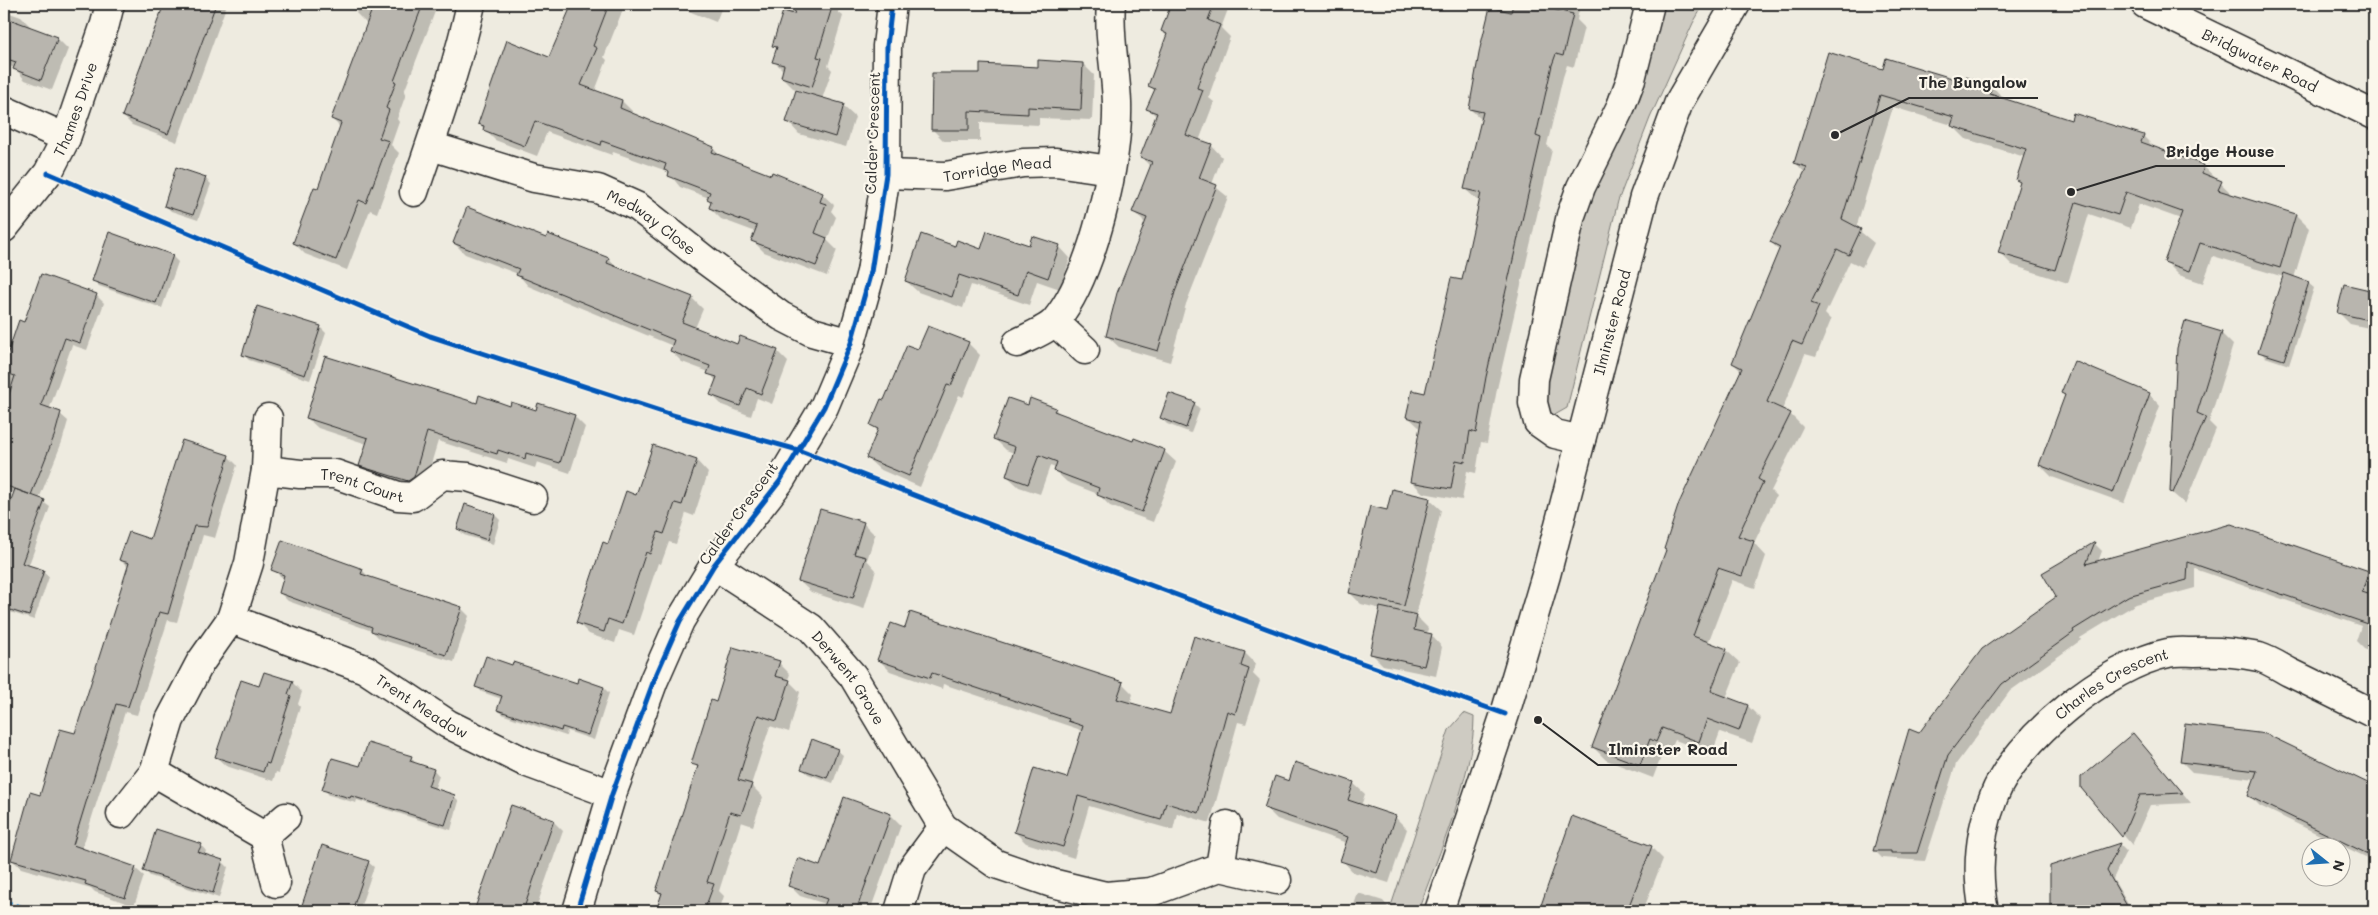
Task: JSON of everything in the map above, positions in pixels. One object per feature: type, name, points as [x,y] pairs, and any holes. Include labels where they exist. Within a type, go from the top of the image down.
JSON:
[{"type":"street","name":"Thames Drive","points":[[4,228],[48,172],[66,138],[110,4]]},
{"type":"street","points":[[414,192],[431,146],[464,35],[471,4]]},
{"type":"street","name":"Calder Crescent","points":[[577,911],[612,794],[654,680],[680,621],[714,565],[780,481],[824,407],[851,343],[871,272],[886,174],[887,46],[892,4]]},
{"type":"street","points":[[1017,343],[1055,322],[1071,297],[1091,252],[1101,217],[1116,140],[1117,104],[1110,4]]},
{"type":"street","points":[[1581,440],[1555,434],[1538,422],[1533,403],[1534,379],[1571,215],[1581,187],[1621,106],[1631,79],[1650,4]]},
{"type":"street","name":"Ilminster Road","points":[[1439,911],[1505,714],[1546,575],[1644,198],[1679,102],[1736,4]]},
{"type":"street","name":"Bridgwater Road","points":[[2145,4],[2374,115]]},
{"type":"street","points":[[4,110],[66,138]]},
{"type":"street","name":"Medway Close","points":[[431,146],[534,178],[598,189],[638,207],[705,260],[781,316],[812,332],[851,343]]},
{"type":"street","name":"Torridge Mead","points":[[886,174],[944,176],[1023,163],[1056,162],[1110,170]]},
{"type":"street","points":[[1055,322],[1085,350]]},
{"type":"street","points":[[121,814],[154,772],[170,720],[200,663],[231,619],[249,563],[266,470],[268,418]]},
{"type":"street","name":"Trent Court","points":[[266,470],[300,474],[335,474],[398,496],[413,497],[442,475],[468,476],[533,498]]},
{"type":"street","name":"Derwent Grove","points":[[714,565],[811,628],[853,676],[943,827],[996,864],[1052,883],[1106,896],[1151,892],[1220,866]]},
{"type":"street","name":"Trent Meadow","points":[[231,619],[365,670],[448,724],[525,762],[612,794]]},
{"type":"street","name":"Charles Crescent","points":[[1984,911],[1979,871],[1980,852],[1982,832],[1994,794],[2014,763],[2040,730],[2076,700],[2105,680],[2151,658],[2169,653],[2195,652],[2260,657],[2374,714]]},
{"type":"street","points":[[154,772],[264,836],[276,883]]},
{"type":"street","points":[[264,836],[286,817]]},
{"type":"street","points":[[1227,825],[1220,866],[1277,880]]},
{"type":"street","points":[[899,911],[912,869],[943,827]]},
{"type":"shaded area","points":[[1664,4],[1704,4],[1693,23],[1650,118],[1618,201],[1567,408],[1553,416],[1548,415],[1544,382],[1587,205],[1645,77]]},
{"type":"shaded area","points":[[1464,713],[1474,717],[1468,764],[1454,815],[1418,911],[1387,911],[1392,903],[1449,730]]},
{"type":"building","points":[[164,4],[216,4],[168,134],[122,116]]},
{"type":"building","points":[[374,4],[423,4],[394,81],[396,82],[386,108],[389,110],[379,138],[389,141],[366,203],[359,200],[336,260],[293,243],[314,187],[318,188],[341,123],[331,119]]},
{"type":"building","points":[[572,4],[609,4],[593,46],[597,48],[581,85],[622,100],[620,108],[714,147],[712,152],[771,175],[772,172],[823,193],[820,202],[826,204],[815,233],[827,238],[816,266],[751,241],[757,226],[709,208],[711,201],[707,199],[710,192],[668,176],[669,172],[664,170],[666,164],[602,141],[601,145],[535,121],[525,146],[483,130],[484,126],[478,124],[507,40],[549,57]]},
{"type":"building","points":[[797,4],[833,4],[817,57],[822,58],[812,87],[781,77],[784,65],[772,62],[777,47],[772,46],[783,11],[794,14]]},
{"type":"building","points":[[1171,4],[1214,4],[1208,20],[1220,25],[1200,78],[1197,88],[1203,90],[1186,135],[1212,144],[1199,178],[1217,185],[1175,292],[1158,351],[1106,336],[1117,293],[1147,218],[1132,212],[1152,162],[1140,157],[1157,113],[1146,109],[1155,89],[1148,86],[1167,34],[1161,31]]},
{"type":"building","points":[[1513,4],[1531,4],[1573,14],[1563,56],[1556,54],[1552,65],[1536,136],[1541,138],[1486,377],[1476,433],[1470,431],[1465,462],[1456,460],[1451,489],[1410,482],[1421,421],[1406,417],[1412,390],[1425,393],[1451,278],[1462,280],[1481,193],[1464,189],[1483,112],[1469,109],[1480,48],[1490,7],[1511,12]]},
{"type":"building","points":[[4,17],[58,37],[41,80],[13,69],[16,62],[4,58]]},
{"type":"building","points":[[1828,52],[1883,69],[1886,58],[1965,82],[1966,77],[1992,85],[1990,94],[2071,120],[2073,113],[2144,135],[2141,142],[2204,165],[2202,173],[2222,181],[2218,190],[2296,214],[2280,268],[2200,243],[2190,271],[2164,262],[2182,212],[2126,192],[2118,215],[2076,202],[2055,270],[1998,253],[2020,182],[2016,180],[2026,149],[1951,126],[1954,117],[1880,95],[1842,219],[1861,229],[1849,255],[1837,249],[1811,303],[1819,306],[1802,345],[1792,341],[1767,402],[1791,413],[1758,479],[1763,482],[1738,536],[1754,541],[1742,576],[1718,568],[1693,636],[1727,649],[1711,691],[1748,705],[1739,731],[1707,719],[1699,742],[1662,728],[1656,742],[1650,739],[1640,765],[1592,747],[1666,550],[1664,549],[1679,503],[1742,368],[1732,363],[1780,247],[1770,242],[1807,167],[1794,163]]},
{"type":"building","points":[[1038,60],[1083,63],[1081,110],[1028,107],[1028,114],[969,111],[969,130],[931,130],[932,73],[980,73],[980,64],[1038,67]]},
{"type":"building","points":[[796,90],[844,104],[835,137],[786,122]]},
{"type":"building","points":[[176,167],[206,177],[193,215],[164,206]]},
{"type":"building","points":[[467,207],[546,238],[548,234],[609,258],[607,263],[693,297],[682,322],[737,344],[740,336],[778,350],[761,394],[747,388],[740,406],[710,395],[717,377],[707,374],[710,366],[670,351],[674,340],[516,275],[519,269],[453,243]]},
{"type":"building","points":[[987,231],[1029,245],[1032,236],[1060,245],[1048,278],[1026,270],[1018,295],[959,275],[952,297],[905,281],[921,234],[955,246],[957,240],[981,249]]},
{"type":"building","points":[[109,232],[173,255],[156,303],[92,281]]},
{"type":"building","points":[[2284,273],[2309,282],[2284,360],[2258,352]]},
{"type":"building","points":[[41,274],[97,294],[80,343],[65,338],[41,405],[61,412],[55,434],[31,495],[4,485],[4,410],[15,376],[4,372],[4,364],[19,320],[24,322]]},
{"type":"building","points":[[2344,284],[2374,291],[2374,321],[2337,313]]},
{"type":"building","points":[[257,306],[321,326],[305,375],[242,355]]},
{"type":"building","points":[[2185,321],[2222,332],[2197,413],[2206,417],[2173,493],[2170,492],[2177,348]]},
{"type":"building","points":[[928,326],[969,342],[951,386],[947,385],[909,476],[866,458],[878,429],[870,425],[881,399],[884,400],[907,345],[918,349]]},
{"type":"building","points":[[325,356],[477,403],[479,395],[510,406],[511,402],[536,410],[538,403],[575,415],[560,463],[526,453],[525,459],[498,450],[497,454],[427,432],[414,477],[408,481],[359,466],[368,438],[306,418]]},
{"type":"building","points":[[2074,361],[2150,393],[2113,493],[2039,465],[2065,395],[2061,393]]},
{"type":"building","points":[[1169,393],[1195,402],[1186,428],[1160,418]]},
{"type":"building","points":[[1008,398],[1028,405],[1030,398],[1056,408],[1054,411],[1133,441],[1134,438],[1165,450],[1142,512],[1097,495],[1099,488],[1054,471],[1057,462],[1039,455],[1028,484],[1006,476],[1015,447],[993,439]]},
{"type":"building","points":[[182,440],[229,455],[207,527],[194,526],[168,614],[159,612],[128,707],[116,704],[73,845],[136,867],[125,898],[85,884],[86,881],[11,860],[30,792],[40,795],[60,729],[75,733],[129,563],[119,560],[129,532],[150,539]]},
{"type":"building","points":[[653,445],[697,460],[682,505],[675,503],[664,534],[658,532],[650,554],[646,552],[622,624],[608,619],[604,632],[576,623],[603,542],[608,544],[626,491],[636,495]]},
{"type":"building","points":[[15,489],[45,500],[22,563],[44,570],[29,616],[4,608],[4,519]]},
{"type":"building","points":[[1392,489],[1430,498],[1404,606],[1349,593],[1370,506],[1387,510]]},
{"type":"building","points":[[465,504],[495,514],[487,540],[457,529]]},
{"type":"building","points":[[820,509],[864,522],[854,554],[866,557],[853,598],[798,581]]},
{"type":"building","points":[[2231,524],[2369,571],[2362,592],[2374,596],[2374,626],[2188,562],[2187,580],[2128,596],[2073,630],[2074,632],[2002,684],[1948,755],[1917,853],[1873,851],[1909,729],[1919,733],[1982,649],[2056,597],[2042,573],[2095,542],[2086,564]]},
{"type":"building","points":[[282,540],[363,569],[361,574],[462,607],[446,655],[371,631],[372,627],[279,593],[284,575],[271,570]]},
{"type":"building","points":[[1380,607],[1417,615],[1414,630],[1432,634],[1424,666],[1370,654]]},
{"type":"building","points":[[910,612],[1123,682],[1117,699],[1170,714],[1194,636],[1245,652],[1241,666],[1249,669],[1235,714],[1227,711],[1199,813],[1166,803],[1161,820],[1078,796],[1063,847],[1014,832],[1034,768],[1067,778],[1083,726],[1068,721],[1069,719],[932,673],[930,678],[877,660],[891,623],[905,628]]},
{"type":"building","points":[[733,647],[780,661],[775,676],[790,680],[777,721],[758,715],[738,780],[752,784],[741,815],[730,812],[707,882],[714,884],[704,911],[656,911],[662,893],[656,891],[698,766],[691,764],[711,700],[716,702]]},
{"type":"building","points":[[486,656],[512,665],[513,662],[577,683],[578,678],[604,687],[588,735],[562,727],[561,731],[497,710],[502,696],[475,687]]},
{"type":"building","points":[[264,672],[293,681],[288,694],[291,696],[269,764],[266,763],[263,772],[215,757],[241,680],[259,686]]},
{"type":"building","points":[[2185,724],[2266,734],[2374,786],[2374,857],[2350,845],[2350,838],[2335,838],[2248,796],[2257,771],[2180,762]]},
{"type":"building","points":[[2133,733],[2183,793],[2140,795],[2122,837],[2081,788],[2081,777]]},
{"type":"building","points":[[812,739],[838,749],[827,778],[801,769]]},
{"type":"building","points":[[368,743],[412,756],[410,761],[434,769],[428,786],[455,795],[445,825],[351,796],[350,798],[322,790],[332,758],[360,766]]},
{"type":"building","points":[[1295,762],[1354,782],[1348,800],[1396,816],[1377,873],[1340,861],[1348,837],[1264,808],[1275,776],[1289,781]]},
{"type":"building","points":[[844,797],[891,814],[856,911],[822,911],[827,899],[788,886],[798,858],[820,866]]},
{"type":"building","points":[[511,805],[554,820],[523,911],[474,911]]},
{"type":"building","points":[[1572,816],[1652,846],[1627,911],[1539,911]]},
{"type":"building","points":[[156,829],[202,844],[198,852],[223,860],[213,893],[143,871]]},
{"type":"building","points":[[2120,843],[2107,871],[2127,906],[2050,905],[2050,866]]},
{"type":"building","points":[[322,845],[369,861],[352,911],[300,911]]},
{"type":"marked path","points":[[4,901],[34,911]]},
{"type":"cycle path","points":[[577,911],[612,794],[654,680],[680,621],[714,565],[780,481],[824,407],[851,343],[871,272],[886,174],[887,46],[892,4]]},
{"type":"cycle path","points":[[48,173],[430,336],[669,414],[798,450],[1048,547],[1306,643],[1505,714]]},
{"type":"place","name":"The Bungalow","points":[[1835,135]]},
{"type":"place","name":"Bridge House","points":[[2071,192]]},
{"type":"place","name":"Ilminster Road","points":[[1538,720]]}]
